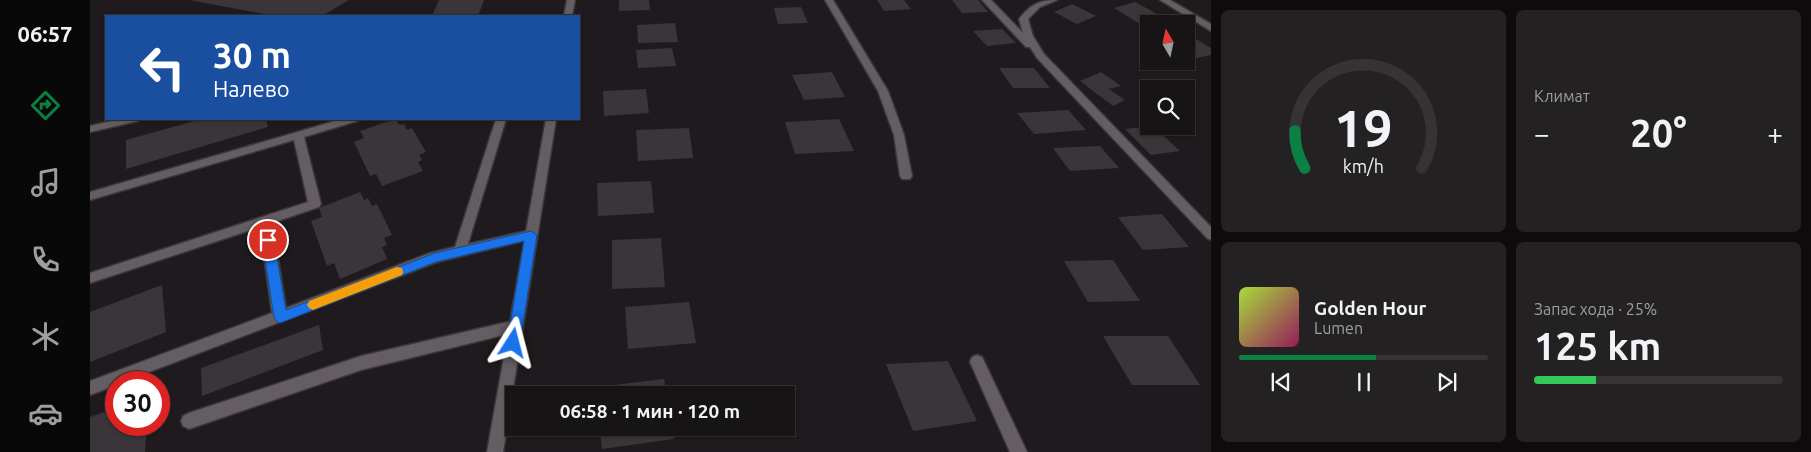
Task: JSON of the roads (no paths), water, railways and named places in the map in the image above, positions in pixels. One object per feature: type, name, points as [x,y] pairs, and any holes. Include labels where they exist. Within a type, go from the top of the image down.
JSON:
[{"type":"street","points":[[568,15],[571,0]]},
{"type":"street","points":[[829,0],[883,91],[900,135],[906,176]]},
{"type":"street","points":[[986,0],[1211,235]]},
{"type":"street","points":[[1038,53],[1028,36],[1023,19],[1037,5],[1053,0]]},
{"type":"street","points":[[1164,0],[1211,28]]},
{"type":"street","points":[[90,129],[130,120]]},
{"type":"street","points":[[90,196],[349,120]]},
{"type":"street","points":[[460,251],[501,120]]},
{"type":"street","points":[[495,452],[551,120]]},
{"type":"street","points":[[90,278],[316,204],[298,135]]},
{"type":"street","points":[[265,220],[280,317]]},
{"type":"street","points":[[90,388],[435,257],[531,235]]},
{"type":"street","points":[[189,421],[361,363],[516,326]]},
{"type":"street","points":[[977,362],[1019,452]]}]
